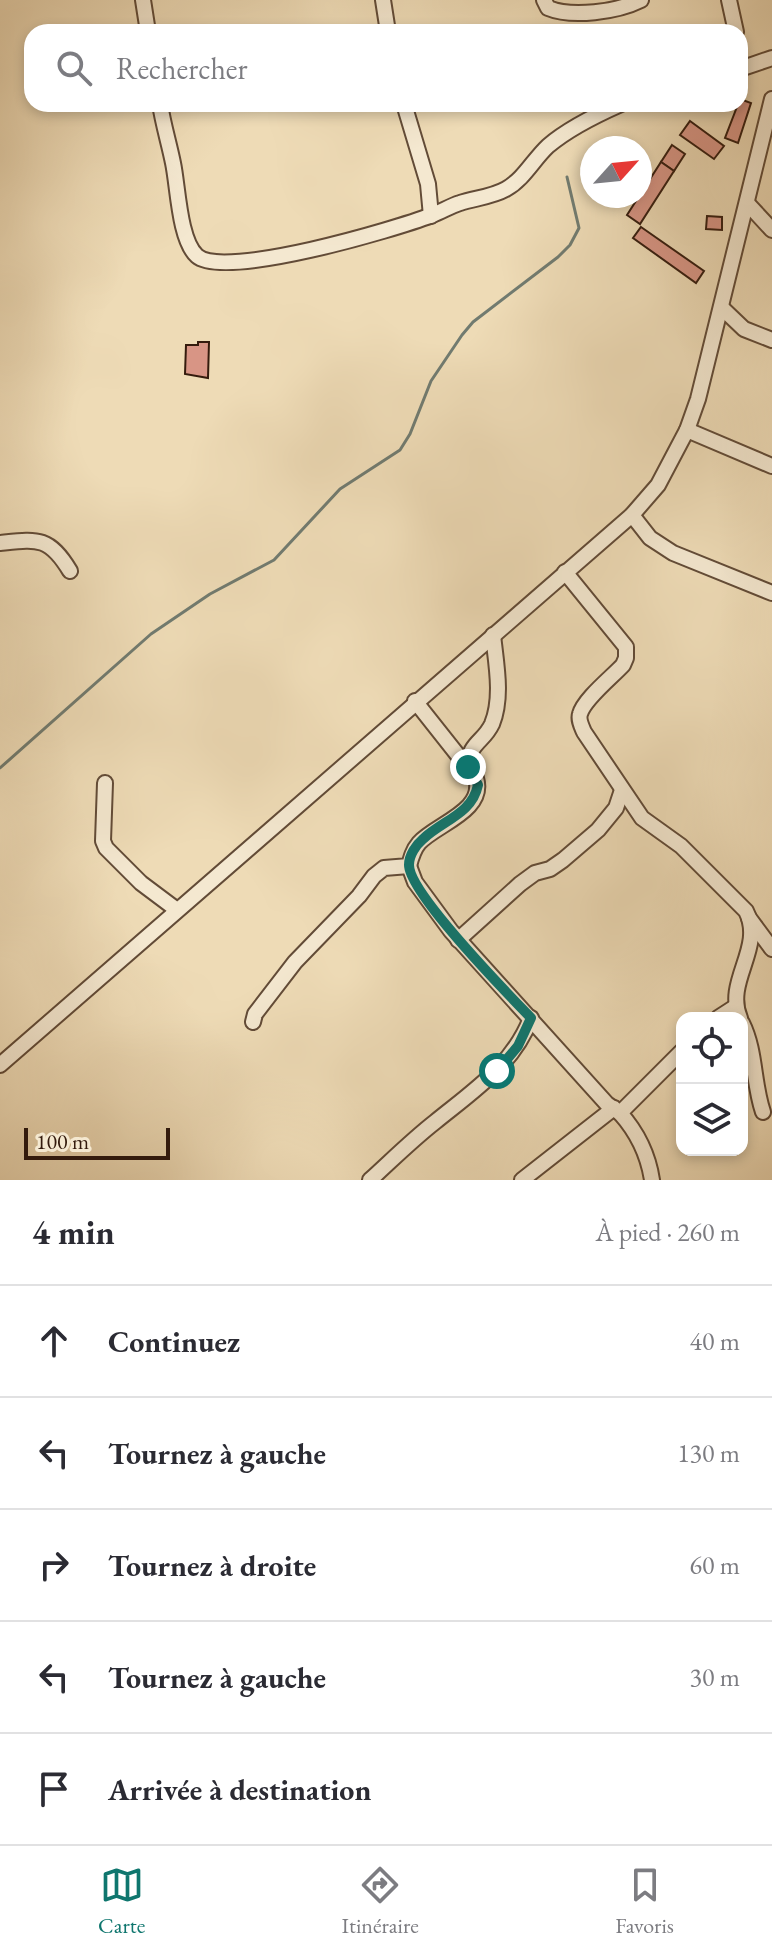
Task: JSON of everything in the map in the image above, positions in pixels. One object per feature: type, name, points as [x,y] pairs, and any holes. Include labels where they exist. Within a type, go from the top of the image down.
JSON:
[{"type":"street","points":[[143,0],[147,24]]},
{"type":"street","points":[[383,0],[387,24]]},
{"type":"street","points":[[544,0],[548,8],[570,15],[617,9],[641,0]]},
{"type":"street","points":[[729,0],[734,24]]},
{"type":"street","points":[[748,65],[772,58]]},
{"type":"street","points":[[0,1065],[632,515],[658,485],[687,430],[722,308],[772,99]]},
{"type":"street","points":[[162,112],[187,237],[195,255],[206,261],[221,263],[274,258],[332,246],[507,189],[548,147],[603,112]]},
{"type":"street","points":[[406,112],[428,184],[431,216]]},
{"type":"street","points":[[747,203],[772,230]]},
{"type":"street","points":[[722,308],[744,329],[772,340]]},
{"type":"street","points":[[687,430],[772,466]]},
{"type":"street","points":[[632,515],[650,538],[673,553],[772,593]]},
{"type":"street","points":[[0,543],[35,539],[46,542],[61,556],[70,571]]},
{"type":"street","points":[[565,572],[626,647],[623,665],[586,703],[580,714],[584,732],[642,818],[681,846],[746,911],[772,949]]},
{"type":"street","points":[[468,767],[470,750],[491,724],[496,707],[493,635]]},
{"type":"street","points":[[415,701],[468,767],[478,785],[470,805],[413,850],[409,866],[415,882],[458,940],[531,1018],[596,1095],[617,1110],[648,1157],[652,1180]]},
{"type":"street","points":[[105,783],[103,841],[106,848],[141,883],[177,910]]},
{"type":"street","points":[[458,940],[520,884],[563,860],[598,830],[616,808],[622,790]]},
{"type":"street","points":[[253,1022],[255,1014],[295,962],[359,896],[374,876],[384,868],[409,866]]},
{"type":"street","points":[[739,1012],[739,977],[751,944],[749,918]]},
{"type":"street","points":[[370,1180],[402,1149],[497,1071],[518,1046],[531,1018]]},
{"type":"street","points":[[748,1035],[756,1091],[763,1112]]},
{"type":"street","points":[[522,1180],[617,1110],[676,1056]]},
{"type":"building","points":[[748,102],[751,103],[738,143],[725,138],[735,112],[748,112]]},
{"type":"building","points":[[690,121],[724,146],[714,159],[680,135]]},
{"type":"building","points":[[672,145],[685,154],[674,171],[661,162]]},
{"type":"building","points":[[661,162],[674,171],[652,205],[652,176]]},
{"type":"building","points":[[631,208],[650,208],[640,224],[627,215]]},
{"type":"building","points":[[707,216],[722,217],[722,230],[706,229]]},
{"type":"building","points":[[641,227],[704,271],[696,283],[633,238]]},
{"type":"building","points":[[198,342],[209,342],[208,378],[185,374],[186,345],[198,345]]},
{"type":"waterway","points":[[0,768],[151,634],[210,594],[274,560],[340,489],[400,450],[410,434],[431,381],[462,335],[473,322],[570,245],[579,228],[567,177]]},
{"type":"route","points":[[468,767],[478,785],[476,795],[457,816],[421,841],[413,850],[409,866],[415,882],[451,931],[531,1018],[518,1046],[497,1071]]}]
